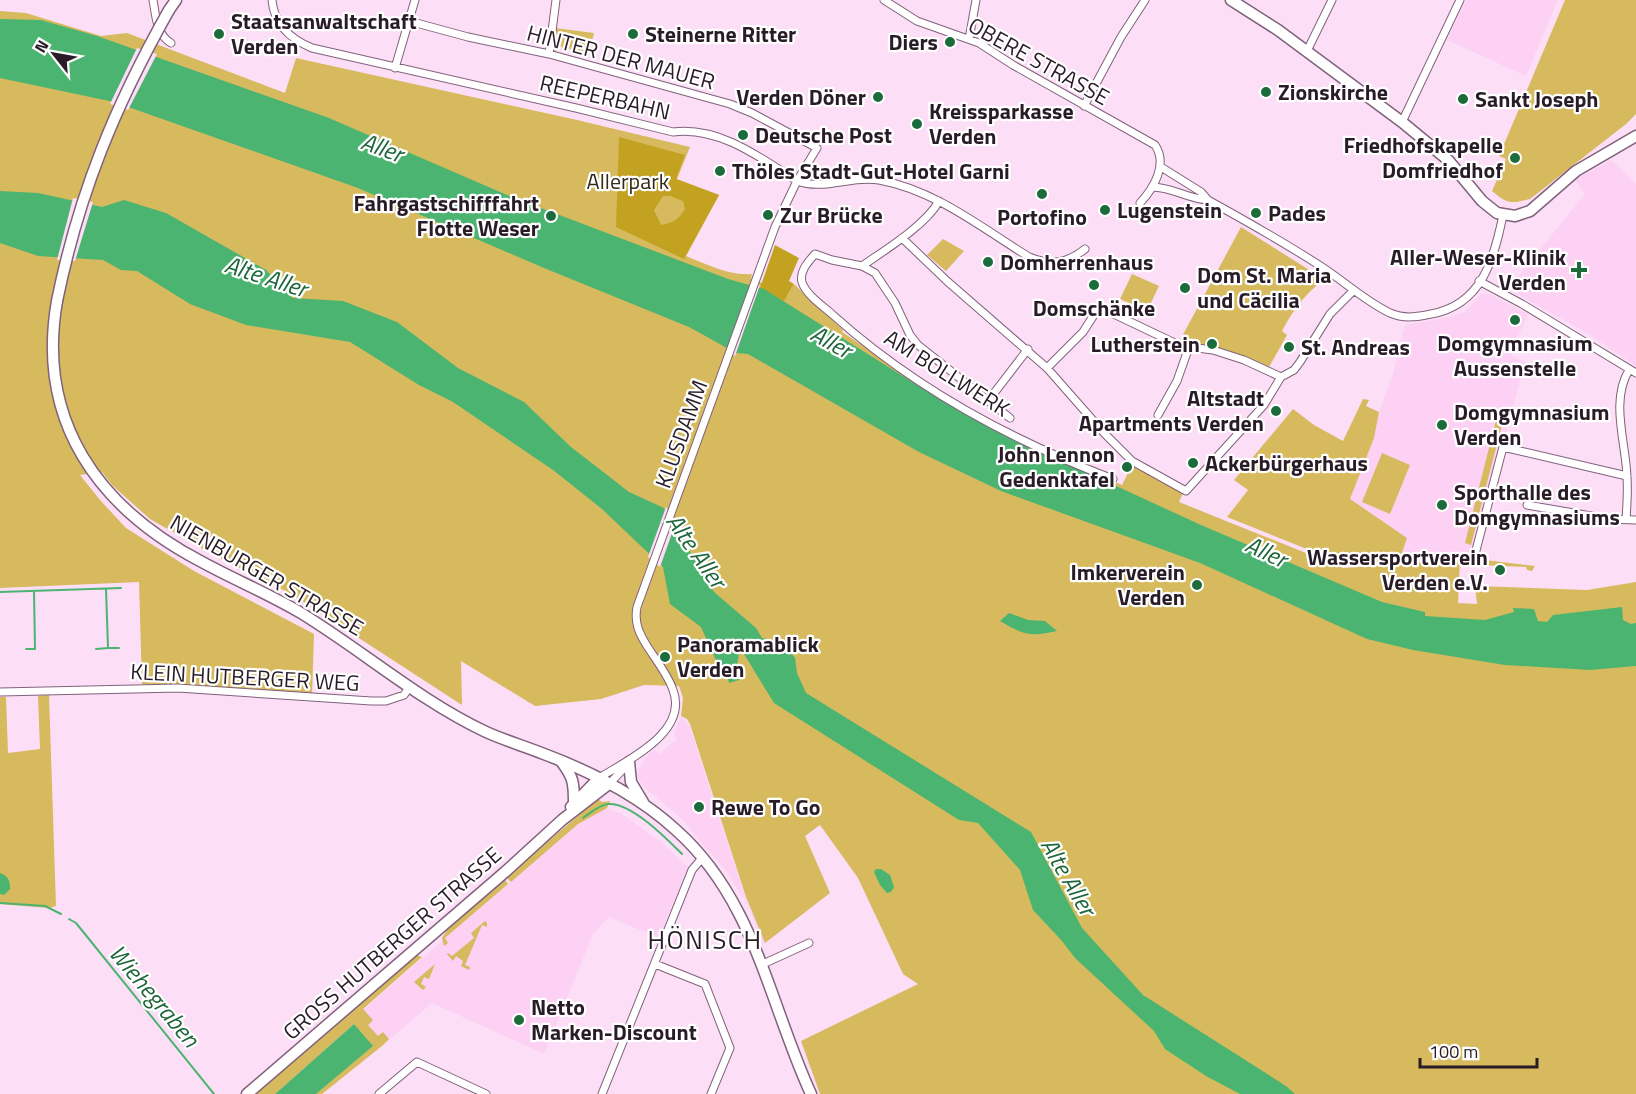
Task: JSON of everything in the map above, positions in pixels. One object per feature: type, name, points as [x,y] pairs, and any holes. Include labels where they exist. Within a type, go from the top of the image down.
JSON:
[{"type":"main road","name":"NIENBURGER STRASSE","points":[[176,0],[134,75],[108,130],[83,198],[57,301],[52,328],[53,374],[66,421],[84,459],[103,488],[144,527],[200,562],[300,612],[450,712],[482,730],[561,760],[610,783],[645,805],[678,831],[703,857],[745,922],[811,1094]]},
{"type":"main road","points":[[1231,0],[1307,51],[1402,122],[1448,160],[1486,206],[1503,215],[1515,216],[1530,212],[1576,171],[1636,136]]},
{"type":"main road","points":[[561,760],[574,784],[574,802]]},
{"type":"main road","points":[[630,760],[631,782],[645,805]]},
{"type":"main road","name":"GROSS HUTBERGER STRASSE","points":[[562,820],[574,802],[599,778]]},
{"type":"main road","name":"GROSS HUTBERGER STRASSE","points":[[247,1094],[505,872],[562,820],[610,783]]},
{"type":"street","points":[[153,0],[159,32],[171,43]]},
{"type":"street","name":"REEPERBAHN","points":[[272,0],[278,22],[297,41],[312,48],[674,132],[688,130],[705,134],[744,148],[798,182]]},
{"type":"street","points":[[395,68],[415,0]]},
{"type":"street","points":[[549,54],[556,0]]},
{"type":"street","name":"OBERE STRASSE","points":[[884,0],[917,21],[969,39],[1155,145],[1161,167]]},
{"type":"street","points":[[969,39],[976,0]]},
{"type":"street","points":[[1084,106],[1121,37],[1145,0]]},
{"type":"street","points":[[1307,51],[1332,0]]},
{"type":"street","points":[[1402,122],[1460,0]]},
{"type":"street","name":"HINTER DER MAUER","points":[[409,21],[468,37],[549,54],[730,104],[752,113],[817,148]]},
{"type":"street","name":"KLUSDAMM","points":[[639,600],[775,227],[817,148]]},
{"type":"street","points":[[1140,202],[1152,187],[1161,167],[1201,192],[1208,200],[1287,245],[1391,313],[1412,317],[1444,312],[1459,306],[1470,295],[1496,247],[1503,215]]},
{"type":"street","points":[[798,182],[829,185],[860,179],[880,180],[939,201],[1037,260],[1060,262],[1075,257],[1085,249]]},
{"type":"street","points":[[1152,187],[1165,188],[1197,199],[1208,200]]},
{"type":"street","points":[[939,201],[935,208],[902,238],[862,266],[875,273],[918,345],[1010,418]]},
{"type":"street","points":[[902,238],[948,282],[1028,349],[1132,461],[1186,491],[1264,405],[1281,377],[1294,370],[1330,314],[1354,290]]},
{"type":"street","name":"AM BOLLWERK","points":[[862,266],[815,254],[801,274],[802,284],[818,302],[864,343],[945,396],[992,424],[1113,479]]},
{"type":"street","points":[[1479,281],[1522,304],[1633,372],[1622,391],[1621,405],[1627,476],[1626,519]]},
{"type":"street","points":[[1047,368],[1083,332],[1099,306],[1181,346],[1213,350],[1244,360],[1281,377]]},
{"type":"street","points":[[1158,415],[1177,381],[1189,347]]},
{"type":"street","points":[[988,401],[1028,349]]},
{"type":"street","points":[[1474,558],[1503,447],[1627,476]]},
{"type":"street","points":[[1527,505],[1609,519],[1636,520]]},
{"type":"street","name":"GROSS HUTBERGER STRASSE","points":[[610,783],[630,760],[670,726],[676,707],[673,688],[637,629],[635,615],[639,600]]},
{"type":"street","name":"KLEIN HUTBERGER WEG","points":[[0,693],[178,688],[371,701],[404,695],[410,686]]},
{"type":"street","name":"GROSS HUTBERGER STRASSE","points":[[599,778],[630,760]]},
{"type":"street","points":[[602,1094],[668,926],[692,870],[703,857]]},
{"type":"street","points":[[762,964],[809,943]]},
{"type":"street","points":[[655,963],[705,984],[730,1048],[711,1094]]},
{"type":"street","points":[[379,1094],[417,1062],[486,1094]]},
{"type":"shaded area","points":[[1466,0],[1558,0],[1526,76],[1447,40]]},
{"type":"shaded area","name":"Aller-Weser-Klinik Verden","points":[[1611,160],[1636,184],[1636,366],[1587,333],[1508,289],[1585,194],[1575,180]]},
{"type":"shaded area","name":"Domgymnasium Verden","points":[[1481,294],[1489,294],[1528,314],[1510,355],[1525,362],[1473,556],[1348,564],[1350,499],[1374,438],[1379,412],[1393,374],[1405,325],[1465,312]]},
{"type":"shaded area","points":[[681,717],[689,725],[745,896],[765,943],[762,944],[749,907],[724,868],[683,820],[644,787],[638,778],[639,768],[648,755],[655,750],[659,754],[677,739],[674,734]]},
{"type":"shaded area","points":[[605,808],[620,813],[660,841],[688,867],[664,925],[662,939],[609,917],[593,934],[544,1054],[432,1003],[382,1046],[356,1016],[579,822]]},
{"type":"green space","points":[[1565,0],[1636,0],[1636,114],[1530,199],[1510,202],[1492,191],[1506,159],[1499,156]]},
{"type":"green space","name":"Allerpark","points":[[0,11],[26,13],[101,36],[127,33],[285,93],[296,58],[690,147],[677,179],[719,195],[686,256],[727,271],[752,274],[751,279],[771,286],[787,296],[794,284],[843,330],[842,332],[950,403],[1035,446],[1122,485],[1132,465],[1183,493],[1179,502],[1343,568],[1460,560],[1458,603],[1477,604],[1475,586],[1587,590],[1636,582],[1636,1094],[820,1094],[801,1041],[918,984],[903,974],[858,878],[820,825],[805,836],[830,893],[765,943],[746,897],[690,724],[681,716],[683,698],[679,686],[644,685],[601,699],[535,706],[461,661],[462,705],[291,594],[206,551],[150,519],[112,485],[102,472],[80,475],[126,528],[194,571],[314,634],[312,694],[142,684],[139,582],[0,588]]},
{"type":"green space","points":[[555,28],[594,33],[589,54],[558,46],[556,52],[551,51]]},
{"type":"green space","name":"Allerpark","points":[[619,137],[685,155],[676,179],[719,195],[684,259],[616,227]],"holes":[[[663,196],[683,201],[685,209],[675,220],[661,225],[654,210]]]},
{"type":"green space","points":[[1241,227],[1322,278],[1302,301],[1282,331],[1287,335],[1269,367],[1247,358],[1179,342]]},
{"type":"green space","points":[[943,239],[964,251],[946,271],[927,255]]},
{"type":"green space","points":[[775,245],[799,258],[789,281],[794,284],[784,301],[760,288]]},
{"type":"green space","points":[[1132,274],[1159,286],[1147,311],[1120,299]]},
{"type":"green space","points":[[1363,399],[1369,400],[1366,406],[1379,412],[1374,438],[1350,499],[1407,538],[1399,561],[1344,564],[1227,517],[1248,490],[1234,480],[1293,409],[1314,425],[1343,441]]},
{"type":"green space","points":[[1497,416],[1504,417],[1471,545],[1465,543]]},
{"type":"green space","points":[[1382,453],[1410,465],[1390,514],[1362,502]]},
{"type":"green space","points":[[1477,559],[1535,566],[1532,571],[1527,570],[1526,567],[1477,565]]},
{"type":"green space","points":[[49,695],[56,906],[49,908],[0,904],[0,697],[6,697],[8,753],[40,749],[38,696]]},
{"type":"green space","points":[[598,799],[602,802],[610,801],[607,808],[578,824],[511,882],[507,878],[508,875]]},
{"type":"green space","points":[[504,878],[508,884],[445,938],[448,943],[444,946],[442,938],[451,924]]},
{"type":"green space","points":[[485,921],[487,927],[482,925],[465,965],[470,967],[469,970],[461,966],[463,961],[456,956],[453,961],[447,954],[452,956],[474,938],[471,933]]},
{"type":"green space","points":[[416,955],[422,957],[363,1009],[373,1020],[368,1025],[378,1036],[383,1032],[389,1039],[382,1046],[322,1094],[316,1094],[372,1046],[354,1024],[275,1094],[252,1094]]},
{"type":"green space","points":[[435,964],[429,979],[424,977],[421,984],[426,987],[423,990],[414,982]]},
{"type":"water","name":"Aller","points":[[0,19],[41,20],[97,36],[329,118],[507,195],[728,279],[764,289],[938,398],[1027,445],[1201,525],[1382,602],[1425,612],[1425,616],[1485,620],[1514,612],[1513,608],[1534,609],[1538,621],[1547,622],[1553,615],[1622,607],[1623,620],[1631,624],[1636,623],[1636,666],[1590,670],[1505,665],[1413,650],[1367,639],[1200,563],[1001,491],[919,452],[748,354],[736,353],[689,327],[358,188],[114,102],[0,78]]},
{"type":"water","name":"Alte Aller","points":[[0,191],[38,193],[102,207],[124,200],[166,213],[266,270],[293,298],[343,301],[397,322],[458,368],[524,402],[571,447],[629,492],[664,508],[714,592],[756,628],[762,638],[776,641],[787,648],[795,658],[797,673],[806,693],[1031,832],[1082,928],[1143,995],[1295,1094],[1240,1094],[1206,1076],[1165,1049],[1154,1031],[1075,958],[1033,910],[1020,870],[978,823],[959,820],[774,703],[744,654],[739,653],[737,665],[739,680],[729,683],[726,671],[716,660],[701,627],[670,604],[663,567],[602,509],[553,470],[453,402],[419,385],[350,342],[246,325],[190,304],[137,271],[121,270],[103,260],[38,256],[0,243]]},
{"type":"water","points":[[1009,613],[1028,620],[1045,621],[1057,631],[1040,634],[1021,632],[1000,621]]},
{"type":"water","points":[[876,869],[881,869],[890,875],[894,887],[891,892],[887,893],[880,885],[874,872]]},
{"type":"water","points":[[0,873],[7,877],[10,883],[10,889],[4,895],[0,894]]},
{"type":"water","points":[[354,1024],[373,1046],[316,1094],[275,1094]]},
{"type":"pier","points":[[137,48],[157,54],[128,110],[110,104]]},
{"type":"pier","points":[[73,198],[93,202],[75,261],[57,260]]},
{"type":"pier","points":[[751,282],[760,285],[735,356],[726,351]]},
{"type":"pier","points":[[666,507],[676,522],[660,567],[648,557]]},
{"type":"waterway","points":[[0,592],[121,588]]},
{"type":"waterway","points":[[96,649],[108,648],[106,589]]},
{"type":"waterway","points":[[26,649],[35,649],[34,591]]},
{"type":"waterway","points":[[108,648],[119,648]]},
{"type":"waterway","points":[[583,818],[601,806],[617,805],[638,815],[682,854]]},
{"type":"waterway","name":"Wiehegraben","points":[[0,903],[45,906],[61,914]]},
{"type":"waterway","name":"Wiehegraben","points":[[69,919],[76,923],[214,1094]]},
{"type":"place","name":"Staatsanwaltschaft Verden","points":[[219,34]]},
{"type":"place","name":"Steinerne Ritter","points":[[633,34]]},
{"type":"place","name":"Diers","points":[[950,42]]},
{"type":"place","name":"Zionskirche","points":[[1266,92]]},
{"type":"place","name":"Verden Döner","points":[[878,97]]},
{"type":"place","name":"Sankt Joseph","points":[[1463,99]]},
{"type":"place","name":"Kreissparkasse Verden","points":[[917,124]]},
{"type":"place","name":"Deutsche Post","points":[[743,135]]},
{"type":"place","name":"Friedhofskapelle Domfriedhof","points":[[1515,158]]},
{"type":"place","name":"Thöles Stadt-Gut-Hotel Garni","points":[[720,171]]},
{"type":"place","name":"Portofino","points":[[1042,194]]},
{"type":"place","name":"Lugenstein","points":[[1105,210]]},
{"type":"place","name":"Pades","points":[[1256,213]]},
{"type":"place","name":"Zur Brücke","points":[[768,215]]},
{"type":"place","name":"Fahrgastschifffahrt Flotte Weser","points":[[551,216]]},
{"type":"place","name":"Domherrenhaus","points":[[988,262]]},
{"type":"place","name":"Aller-Weser-Klinik Verden","points":[[1579,270]]},
{"type":"place","name":"Domschänke","points":[[1094,285]]},
{"type":"place","name":"Dom St. Maria und Cäcilia","points":[[1185,288]]},
{"type":"place","name":"Domgymnasium Aussenstelle","points":[[1515,320]]},
{"type":"place","name":"Lutherstein","points":[[1212,344]]},
{"type":"place","name":"St. Andreas","points":[[1289,347]]},
{"type":"place","name":"Altstadt Apartments Verden","points":[[1276,411]]},
{"type":"place","name":"Domgymnasium Verden","points":[[1442,425]]},
{"type":"place","name":"Ackerbürgerhaus","points":[[1193,463]]},
{"type":"place","name":"John Lennon Gedenktafel","points":[[1127,467]]},
{"type":"place","name":"Sporthalle des Domgymnasiums","points":[[1442,505]]},
{"type":"place","name":"Wassersportverein Verden e.V.","points":[[1500,570]]},
{"type":"place","name":"Imkerverein Verden","points":[[1197,585]]},
{"type":"place","name":"Panoramablick Verden","points":[[665,657]]},
{"type":"place","name":"Rewe To Go","points":[[699,807]]},
{"type":"place","name":"Netto Marken-Discount","points":[[519,1020]]},
{"type":"district","name":"HÖNISCH","points":[[705,940]]}]
